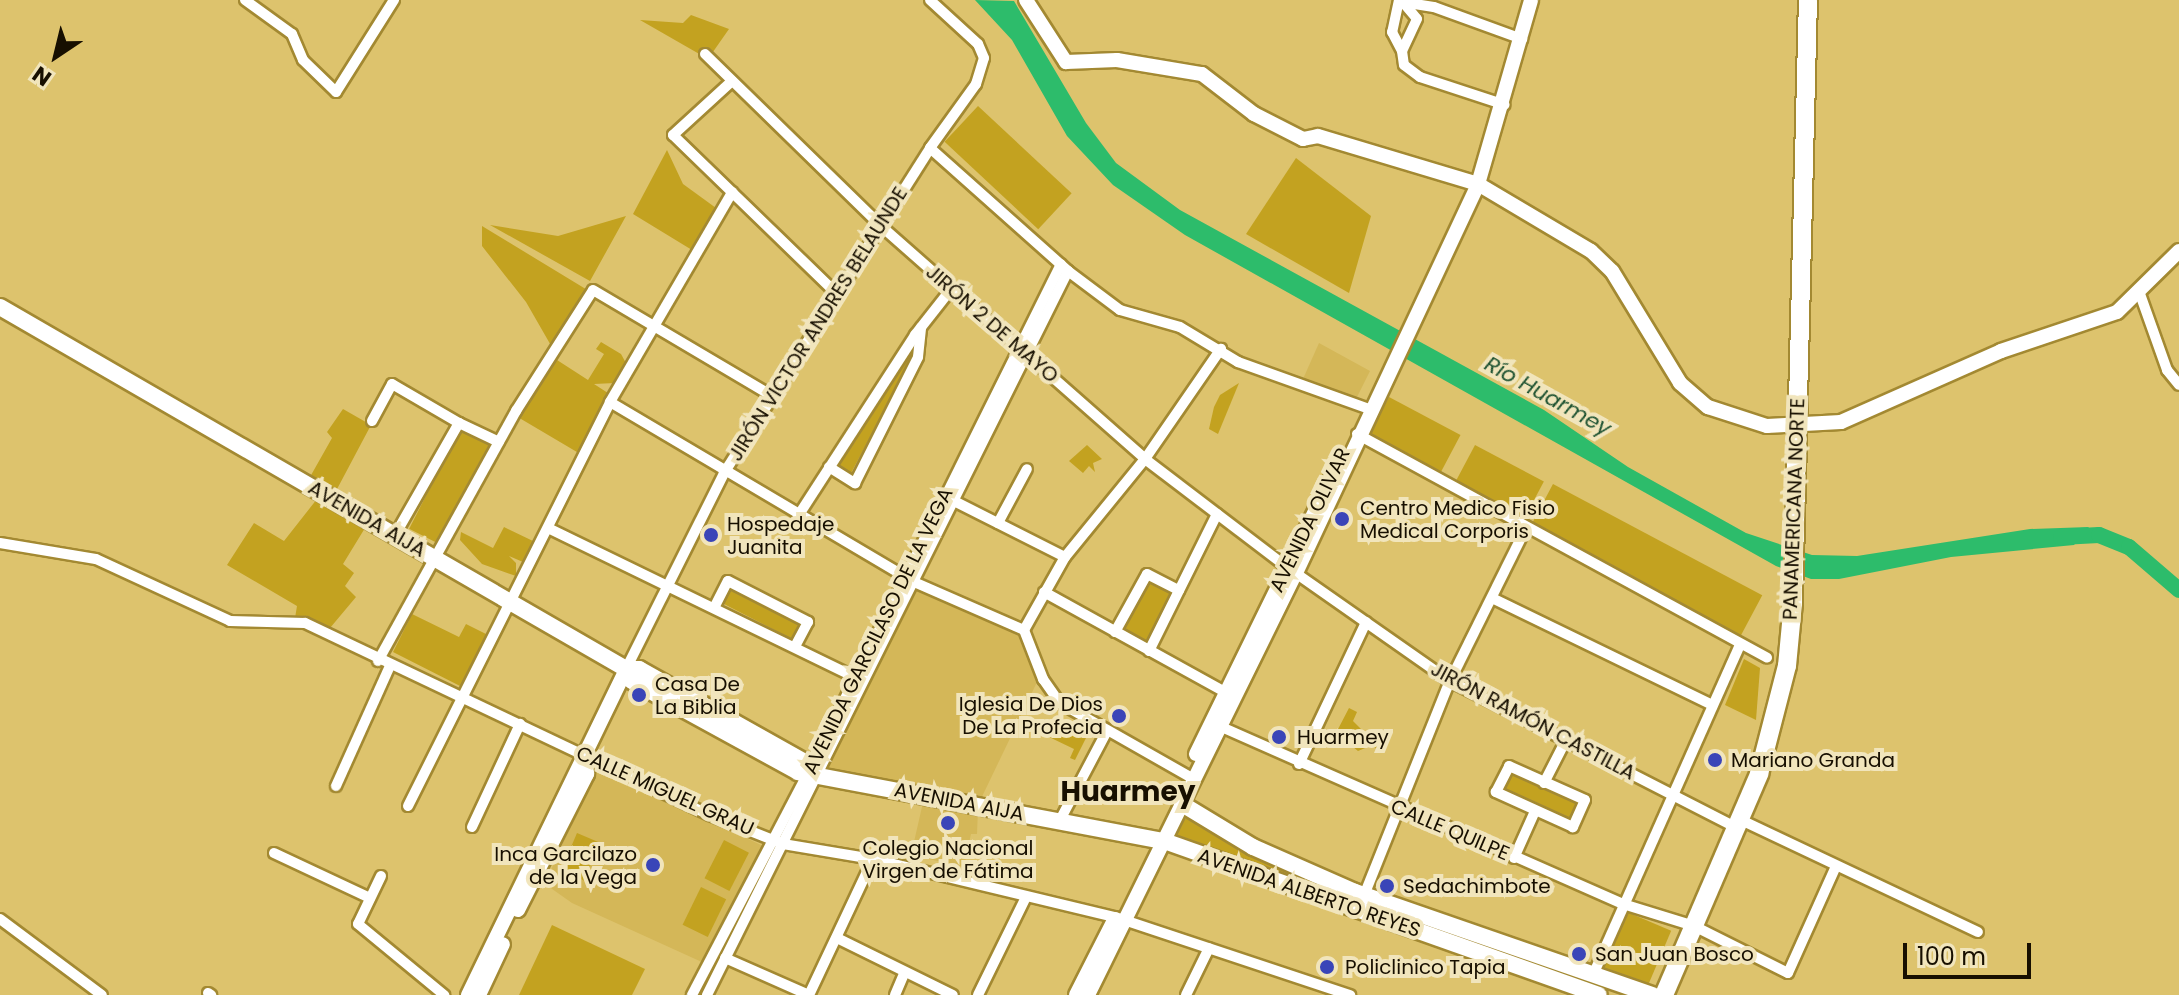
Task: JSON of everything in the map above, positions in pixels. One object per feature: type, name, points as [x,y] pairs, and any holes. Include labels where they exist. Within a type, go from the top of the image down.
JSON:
[{"type":"highway","name":"PANAMERICANA NORTE","points":[[1664,995],[1739,824],[1779,709],[1794,582],[1808,0]]},
{"type":"main road","name":"AVENIDA AIJA","points":[[0,307],[626,669],[632,681],[798,772],[814,772],[1160,840]]},
{"type":"main road","name":"AVENIDA ALBERTO REYES","points":[[1182,804],[1253,847],[1362,903]]},
{"type":"main road","name":"AVENIDA ALBERTO REYES","points":[[1160,840],[1362,903],[1509,955],[1591,989],[1653,995]]},
{"type":"street","points":[[245,0],[292,34],[303,60],[336,92],[394,0]]},
{"type":"street","name":"JIRÓN VICTOR ANDRES BELAUNDE","points":[[626,669],[724,473],[930,148],[976,84],[984,58],[966,28],[930,0]]},
{"type":"street","points":[[1026,0],[1066,62],[1117,60],[1202,74],[1254,114],[1303,139],[1318,136],[1478,184],[1591,251],[1612,271],[1680,383],[1708,407],[1767,426],[1797,427],[1841,422],[2001,351],[2117,312],[2140,294],[2179,251]]},
{"type":"street","name":"AVENIDA OLIVAR","points":[[1076,995],[1160,840],[1292,570],[1348,442],[1357,434],[1478,184],[1505,105],[1531,0]]},
{"type":"street","points":[[1400,1],[1434,7],[1522,39]]},
{"type":"street","points":[[1400,1],[1417,19],[1402,51]]},
{"type":"street","points":[[1400,1],[1392,32],[1402,51],[1404,65],[1420,77],[1505,105]]},
{"type":"street","name":"JIRÓN 2 DE MAYO","points":[[705,54],[881,226],[1145,459],[1292,570]]},
{"type":"street","points":[[732,81],[673,135],[838,295]]},
{"type":"street","points":[[930,148],[1065,267],[1120,310],[1180,327],[1238,362],[1369,409]]},
{"type":"street","points":[[408,806],[610,402],[732,192]]},
{"type":"street","name":"AVENIDA GARCILASO DE LA VEGA","points":[[707,995],[1065,267]]},
{"type":"street","points":[[798,516],[921,327],[952,288]]},
{"type":"street","points":[[378,661],[438,559],[499,442],[593,290],[772,396]]},
{"type":"street","points":[[2140,294],[2167,370],[2179,385]]},
{"type":"street","points":[[829,467],[855,483],[918,357],[921,327]]},
{"type":"street","points":[[1024,630],[1065,557],[1145,459],[1221,349]]},
{"type":"street","name":"AVENIDA GARCILASO DE LA VEGA","points":[[910,579],[954,501],[1023,351]]},
{"type":"street","points":[[372,421],[392,384],[499,442]]},
{"type":"street","points":[[610,402],[724,473],[910,579],[1024,630],[1049,690],[1107,731],[1190,777]]},
{"type":"street","points":[[395,535],[459,423]]},
{"type":"street","points":[[1357,434],[1525,530],[1767,658]]},
{"type":"street","points":[[998,523],[1027,469]]},
{"type":"street","points":[[954,501],[1065,557]]},
{"type":"street","points":[[1149,651],[1217,514]]},
{"type":"street","points":[[548,528],[669,582],[860,680]]},
{"type":"street","points":[[1362,903],[1397,808],[1450,681],[1525,530]]},
{"type":"street","name":"CALLE MIGUEL GRAU","points":[[0,543],[96,559],[230,621],[305,623],[378,661],[783,844],[873,859],[1120,918],[1347,995]]},
{"type":"street","name":"AVENIDA OLIVAR","points":[[1216,725],[1225,692],[1292,570]]},
{"type":"street","name":"JIRÓN RAMÓN CASTILLA","points":[[1292,570],[1450,681],[1670,794],[1978,932]]},
{"type":"street","points":[[1115,632],[1147,574],[1179,590]]},
{"type":"street","points":[[715,606],[728,581],[808,622],[795,646]]},
{"type":"street","points":[[1044,592],[1225,692]]},
{"type":"street","points":[[1492,598],[1712,705]]},
{"type":"street","points":[[1299,764],[1366,622]]},
{"type":"street","points":[[1591,989],[1670,794],[1740,645]]},
{"type":"street","points":[[336,786],[390,666]]},
{"type":"street","points":[[468,995],[626,669]]},
{"type":"street","points":[[472,827],[520,724]]},
{"type":"street","name":"CALLE QUILPE","points":[[1216,725],[1397,808],[1623,904],[1694,926],[1788,973],[1836,866]]},
{"type":"street","points":[[1059,822],[1107,731]]},
{"type":"street","points":[[1544,783],[1566,740]]},
{"type":"street","points":[[479,995],[587,774],[585,755]]},
{"type":"street","points":[[1509,766],[1585,800],[1573,827],[1535,811],[1496,792],[1509,766]]},
{"type":"street","name":"AVENIDA GARCILASO DE LA VEGA","points":[[692,995],[770,838],[814,772]]},
{"type":"street","name":"AVENIDA OLIVAR","points":[[1160,840],[1182,804],[1190,777]]},
{"type":"street","points":[[1514,858],[1535,811]]},
{"type":"street","points":[[274,853],[370,898]]},
{"type":"street","points":[[725,958],[809,995],[873,859]]},
{"type":"street","points":[[381,876],[358,924],[444,995]]},
{"type":"street","points":[[978,995],[1026,897]]},
{"type":"street","name":"AVENIDA OLIVAR","points":[[1088,995],[1120,918]]},
{"type":"street","points":[[0,919],[102,995]]},
{"type":"street","points":[[837,938],[953,995]]},
{"type":"street","points":[[1186,995],[1209,948]]},
{"type":"street","points":[[895,995],[905,972]]},
{"type":"shaded area","points":[[975,0],[1014,1],[1086,123],[1116,163],[1180,210],[1544,410],[1628,467],[1746,533],[1812,555],[1857,556],[2030,529],[2089,527],[2074,545],[1951,557],[1839,579],[1811,579],[1776,566],[1185,235],[1113,185],[1067,136],[1012,40]]},
{"type":"shaded area","points":[[691,15],[729,29],[708,59],[640,20],[683,23]]},
{"type":"shaded area","points":[[978,106],[1072,193],[1038,229],[945,142]]},
{"type":"shaded area","points":[[667,150],[683,184],[716,208],[692,250],[633,214]]},
{"type":"shaded area","points":[[1296,158],[1371,216],[1349,293],[1246,234]]},
{"type":"shaded area","points":[[626,216],[590,281],[490,225],[558,236]]},
{"type":"shaded area","points":[[482,226],[589,291],[553,349],[526,302],[482,246]]},
{"type":"shaded area","points":[[601,342],[621,354],[627,365],[615,383],[594,384],[611,395],[582,455],[516,416],[557,360],[588,380],[604,354],[596,349]]},
{"type":"shaded area","points":[[1319,343],[1370,371],[1356,399],[1303,379]]},
{"type":"shaded area","points":[[914,345],[912,358],[850,475],[837,466]]},
{"type":"shaded area","points":[[1239,383],[1218,434],[1209,429],[1214,407],[1220,395]]},
{"type":"shaded area","points":[[1389,397],[1461,435],[1440,474],[1368,436]]},
{"type":"shaded area","points":[[343,409],[371,425],[336,491],[310,477],[332,438],[327,432]]},
{"type":"shaded area","points":[[460,429],[493,446],[442,546],[409,529]]},
{"type":"shaded area","points":[[1087,445],[1102,459],[1093,463],[1095,472],[1089,466],[1083,473],[1069,461]]},
{"type":"shaded area","points":[[1475,445],[1544,482],[1524,520],[1455,483]]},
{"type":"shaded area","points":[[1553,484],[1762,595],[1740,637],[1531,525]]},
{"type":"shaded area","points":[[317,499],[365,528],[343,564],[354,573],[345,586],[356,597],[330,628],[295,618],[297,606],[227,565],[254,523],[284,541]]},
{"type":"shaded area","points":[[504,527],[533,541],[523,562],[509,556],[516,563],[516,576],[482,564],[460,540],[461,532],[493,548]]},
{"type":"shaded area","points":[[1147,579],[1173,593],[1146,644],[1120,630]]},
{"type":"shaded area","points":[[728,589],[799,623],[792,639],[722,603]]},
{"type":"shaded area","points":[[915,589],[1026,637],[1038,680],[978,805],[827,771]]},
{"type":"shaded area","points":[[412,614],[459,637],[466,624],[488,635],[462,687],[393,652]]},
{"type":"shaded area","points":[[1744,659],[1760,668],[1756,720],[1725,705]]},
{"type":"shaded area","points":[[1349,708],[1357,712],[1353,721],[1364,732],[1389,741],[1380,750],[1370,746],[1358,751],[1336,733]]},
{"type":"shaded area","points":[[1057,718],[1088,734],[1075,760],[1070,758],[1074,749],[1047,736]]},
{"type":"shaded area","name":"Inca Garcilazo de la Vega","points":[[596,766],[763,846],[704,963],[572,903],[545,884]]},
{"type":"shaded area","points":[[1511,771],[1577,804],[1570,821],[1505,792]]},
{"type":"shaded area","name":"Colegio Nacional Virgen de Fátima","points":[[924,798],[962,807],[962,812],[978,809],[977,834],[971,834],[964,867],[911,855]]},
{"type":"shaded area","points":[[1189,816],[1353,896],[1352,903],[1186,847],[1176,836],[1179,824]]},
{"type":"shaded area","points":[[577,833],[600,843],[584,881],[561,871]]},
{"type":"shaded area","points":[[724,840],[749,853],[729,891],[704,878]]},
{"type":"shaded area","points":[[701,887],[726,899],[708,937],[683,925]]},
{"type":"shaded area","points":[[1627,912],[1671,931],[1645,992],[1601,973]]},
{"type":"shaded area","points":[[552,925],[645,969],[632,995],[519,995]]},
{"type":"waterway","name":"Río Huarmey","points":[[2061,537],[2099,535],[2129,547],[2179,590]]},
{"type":"place","name":"Centro Medico Fisio Medical Corporis","points":[[1342,519]]},
{"type":"place","name":"Hospedaje Juanita","points":[[711,535]]},
{"type":"place","name":"Casa De La Biblia","points":[[639,695]]},
{"type":"place","name":"Iglesia De Dios De La Profecia","points":[[1119,716]]},
{"type":"place","name":"Huarmey","points":[[1279,737]]},
{"type":"place","name":"Mariano Granda","points":[[1715,760]]},
{"type":"place","name":"Colegio Nacional Virgen de Fátima","points":[[948,823]]},
{"type":"place","name":"Inca Garcilazo de la Vega","points":[[653,865]]},
{"type":"place","name":"Sedachimbote","points":[[1387,886]]},
{"type":"place","name":"San Juan Bosco","points":[[1579,954]]},
{"type":"place","name":"Policlinico Tapia","points":[[1327,967]]},
{"type":"district","name":"Huarmey","points":[[1128,792]]}]
